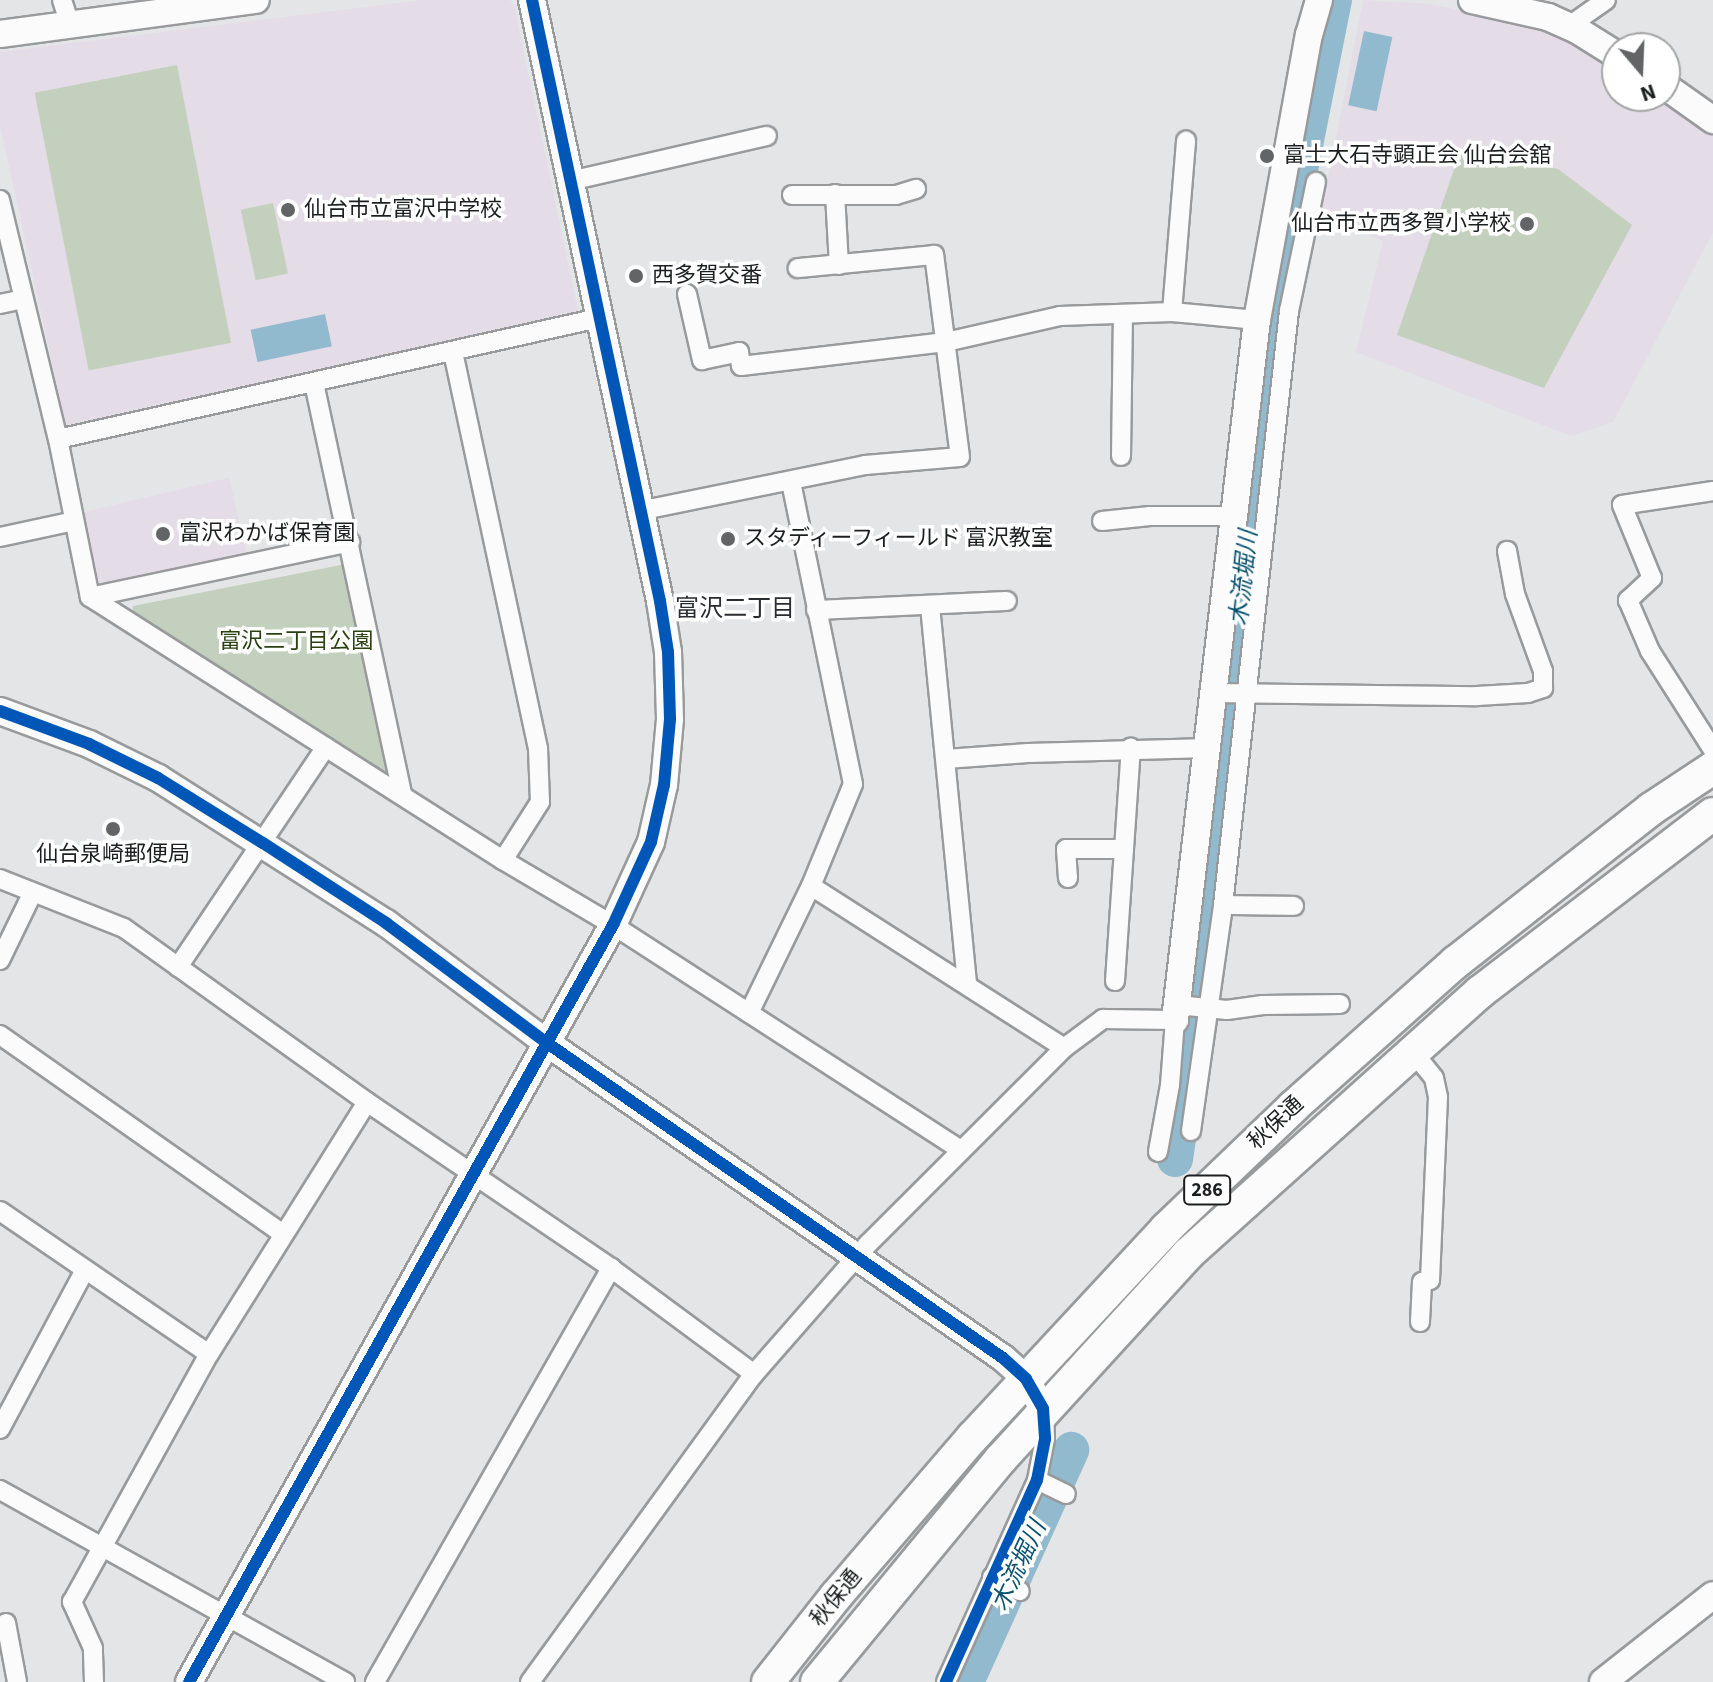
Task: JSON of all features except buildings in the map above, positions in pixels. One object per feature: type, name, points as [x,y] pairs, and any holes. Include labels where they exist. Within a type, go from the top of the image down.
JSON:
[{"type":"highway","name":"秋保通","points":[[768,1682],[836,1596],[1026,1379],[1166,1229],[1304,1097],[1456,962],[1651,809],[1713,768]]},
{"type":"highway","name":"秋保通","points":[[817,1682],[863,1622],[1043,1409],[1188,1254],[1480,992],[1713,814]]},
{"type":"street","points":[[0,34],[66,12],[256,0]]},
{"type":"street","points":[[189,1682],[613,925],[651,842],[664,785],[670,719],[668,652],[532,0]]},
{"type":"street","points":[[1158,1152],[1170,1085],[1223,905],[1234,516],[1255,428],[1257,320],[1309,35],[1319,0]]},
{"type":"street","points":[[1472,0],[1548,17],[1601,45]]},
{"type":"street","points":[[1569,26],[1606,0]]},
{"type":"street","points":[[1681,97],[1713,120]]},
{"type":"street","points":[[570,181],[767,136]]},
{"type":"street","points":[[1172,312],[1186,141]]},
{"type":"street","points":[[1191,1131],[1191,1010],[1209,748],[1231,694],[1289,311],[1318,182],[1286,174]]},
{"type":"street","points":[[792,195],[896,195],[916,189]]},
{"type":"street","points":[[835,194],[839,265]]},
{"type":"street","points":[[0,200],[58,439],[90,597],[503,860],[613,925],[961,1150]]},
{"type":"street","points":[[639,511],[865,465],[960,457],[934,255],[798,268]]},
{"type":"street","points":[[687,294],[702,360],[739,352],[741,366],[946,342],[1060,316],[1172,312],[1257,320]]},
{"type":"street","points":[[0,304],[23,299]]},
{"type":"street","points":[[1121,456],[1123,315]]},
{"type":"street","points":[[58,439],[599,318]]},
{"type":"street","points":[[453,352],[538,748],[540,802],[503,860]]},
{"type":"street","points":[[314,383],[402,794]]},
{"type":"street","points":[[749,1013],[811,886],[853,784],[791,481]]},
{"type":"street","points":[[1713,491],[1622,505],[1652,578],[1628,600],[1650,651],[1713,750]]},
{"type":"street","points":[[1102,521],[1150,516],[1234,516]]},
{"type":"street","points":[[0,537],[74,521]]},
{"type":"street","points":[[90,597],[350,542]]},
{"type":"street","points":[[1231,694],[1477,696],[1528,693],[1543,688],[1543,671],[1515,594],[1507,551]]},
{"type":"street","points":[[816,610],[1007,601]]},
{"type":"street","points":[[930,606],[967,984]]},
{"type":"street","points":[[0,711],[89,744],[158,778],[386,923],[547,1043],[1003,1358],[1026,1379],[1043,1409],[1045,1439],[1042,1482],[946,1682]]},
{"type":"street","points":[[178,967],[326,747]]},
{"type":"street","points":[[946,759],[1131,748],[1209,748]]},
{"type":"street","points":[[1115,981],[1131,748]]},
{"type":"street","points":[[1068,878],[1066,849],[1124,849]]},
{"type":"street","points":[[0,879],[124,928],[367,1102],[611,1268],[754,1374]]},
{"type":"street","points":[[811,886],[1064,1048]]},
{"type":"street","points":[[0,960],[32,894]]},
{"type":"street","points":[[1223,905],[1294,906]]},
{"type":"street","points":[[530,1682],[754,1374],[856,1256],[1064,1048],[1103,1019],[1191,1010],[1340,1004]]},
{"type":"street","points":[[0,1035],[282,1233]]},
{"type":"street","points":[[1413,1052],[1434,1078],[1438,1097],[1430,1280],[1422,1282],[1420,1322]]},
{"type":"street","points":[[94,1682],[93,1648],[72,1602],[209,1354],[282,1233],[367,1102]]},
{"type":"street","points":[[0,1211],[209,1354]]},
{"type":"street","points":[[375,1682],[611,1268]]},
{"type":"street","points":[[0,1429],[85,1270]]},
{"type":"street","points":[[1042,1482],[1066,1494]]},
{"type":"street","points":[[0,1490],[345,1682]]},
{"type":"street","points":[[997,1580],[1020,1591]]},
{"type":"street","points":[[1603,1682],[1713,1595]]},
{"type":"street","points":[[6,1623],[17,1682]]},
{"type":"shaded area","name":"仙台市立富沢中学校","points":[[423,0],[510,0],[514,6],[578,311],[66,425],[0,125],[0,52]]},
{"type":"shaded area","name":"仙台市立西多賀小学校","points":[[1363,0],[1429,4],[1544,27],[1601,61],[1601,112],[1681,112],[1713,135],[1713,232],[1613,422],[1571,436],[1356,352],[1383,241],[1321,215]]},
{"type":"shaded area","name":"富沢わかば保育園","points":[[229,478],[247,556],[106,586],[95,578],[80,513]]},
{"type":"green space","points":[[177,65],[231,343],[89,370],[35,93]]},
{"type":"green space","points":[[1461,149],[1558,169],[1632,225],[1544,388],[1397,335]]},
{"type":"green space","points":[[273,203],[288,273],[256,280],[241,210]]},
{"type":"green space","name":"富沢二丁目公園","points":[[346,564],[393,774],[387,779],[132,616],[133,606]]},
{"type":"water","points":[[1364,31],[1392,37],[1377,111],[1348,105]]},
{"type":"water","points":[[325,314],[332,346],[258,362],[251,330]]},
{"type":"waterway","name":"木流堀川","points":[[1175,1159],[1196,1017],[1270,346],[1293,205],[1334,0]]},
{"type":"waterway","name":"木流堀川","points":[[966,1682],[1071,1450]]},
{"type":"cycle path","points":[[189,1682],[613,925],[651,842],[664,785],[670,719],[668,652],[660,601],[532,0]]},
{"type":"cycle path","points":[[0,711],[89,744],[158,778],[386,923],[547,1043],[1003,1358],[1026,1379],[1043,1409],[1045,1439],[1037,1480],[946,1682]]},
{"type":"place","name":"富士大石寺顕正会 仙台会舘","points":[[1267,156]]},
{"type":"place","name":"仙台市立富沢中学校","points":[[288,210]]},
{"type":"place","name":"仙台市立西多賀小学校","points":[[1527,224]]},
{"type":"place","name":"西多賀交番","points":[[636,276]]},
{"type":"place","name":"富沢わかば保育園","points":[[163,534]]},
{"type":"place","name":"スタディーフィールド 富沢教室","points":[[728,539]]},
{"type":"place","name":"仙台泉崎郵便局","points":[[113,829]]},
{"type":"district","name":"富沢二丁目","points":[[735,609]]}]
